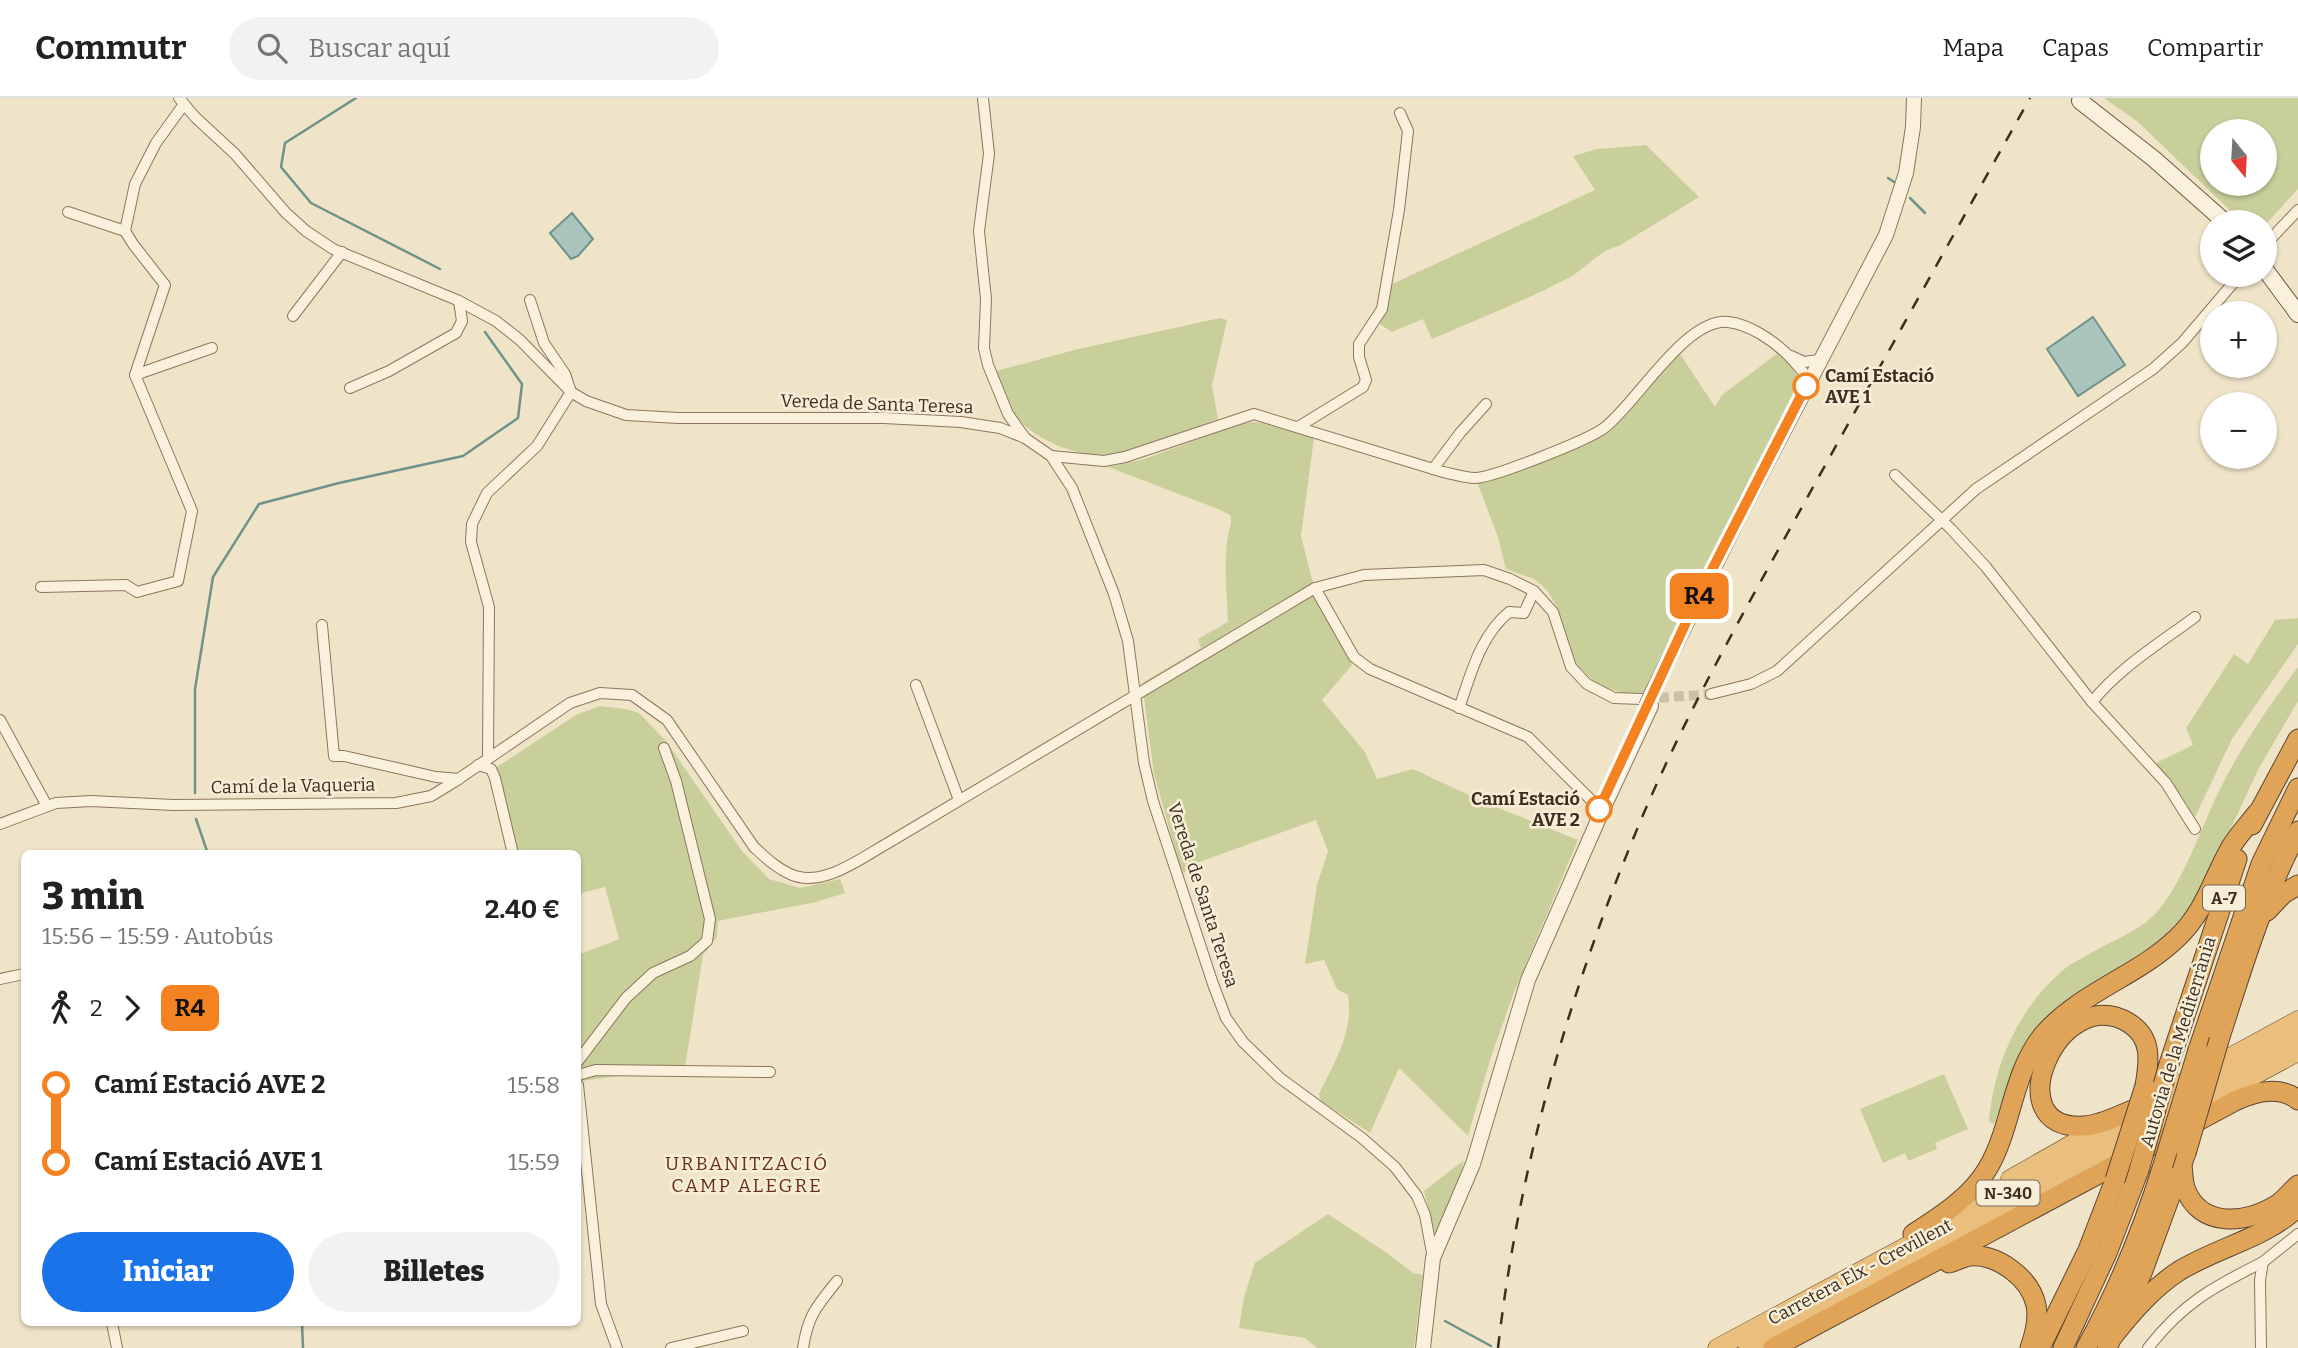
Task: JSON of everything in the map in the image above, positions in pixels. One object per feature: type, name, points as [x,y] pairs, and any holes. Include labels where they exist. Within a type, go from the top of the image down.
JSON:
[{"type":"highway","name":"Autovia de la Mediterrània","points":[[2063,1348],[2106,1253],[2139,1170],[2169,1064],[2220,909],[2257,813],[2298,739]]},
{"type":"highway","name":"Autovia de la Mediterrània","points":[[2086,1348],[2109,1306],[2151,1203],[2177,1161],[2198,1050],[2261,864],[2298,788]]},
{"type":"highway","points":[[1913,1234],[1952,1208],[1975,1186],[1989,1167],[2019,1080],[2043,1035],[2070,1010],[2176,939],[2199,914],[2232,846],[2257,813]]},
{"type":"highway","points":[[2110,1342],[2142,1273],[2255,929],[2298,831]]},
{"type":"highway","points":[[2255,929],[2269,907],[2298,885]]},
{"type":"highway","points":[[2040,1348],[2088,1250],[2115,1180],[2145,1086],[2150,1061],[2148,1046],[2142,1035],[2129,1023],[2115,1017],[2098,1016],[2081,1022],[2053,1047],[2045,1061],[2039,1091],[2049,1115],[2060,1122],[2086,1126],[2135,1109]]},
{"type":"highway","points":[[1732,1345],[1913,1234],[2298,1020]]},
{"type":"highway","name":"Carretera Elx - Crevillent","points":[[1732,1345],[2298,1036]]},
{"type":"highway","name":"Carretera Elx - Crevillent","points":[[1732,1345],[2298,1052]]},
{"type":"highway","points":[[1773,1348],[2235,1101],[2255,1092],[2274,1091],[2292,1095],[2298,1100]]},
{"type":"highway","points":[[2177,1161],[2192,1200],[2202,1213],[2216,1219],[2237,1220],[2257,1215],[2278,1203],[2298,1185]]},
{"type":"highway","points":[[2110,1342],[2153,1290],[2179,1271],[2270,1229],[2298,1207]]},
{"type":"highway","points":[[1834,1316],[1933,1269],[1970,1256],[1989,1258],[2009,1268],[2026,1283],[2036,1304],[2037,1329],[2030,1348]]},
{"type":"main road","points":[[2080,101],[2154,159],[2211,210]]},
{"type":"main road","points":[[2277,286],[2298,314]]},
{"type":"street","points":[[983,98],[989,155],[979,231],[986,299],[985,348],[988,365],[1008,414],[1026,438]]},
{"type":"street","points":[[1811,382],[1819,360],[1871,268],[1897,206],[1912,141],[1917,98]]},
{"type":"street","points":[[1421,1348],[1432,1252],[1473,1164],[1528,981],[1650,699],[1811,382],[1883,251],[1896,221],[1908,181],[1914,150],[1917,98]]},
{"type":"street","points":[[125,231],[135,184],[181,101]]},
{"type":"street","name":"Vereda de Santa Teresa","points":[[181,101],[235,154],[286,213],[306,231],[332,249],[459,301],[496,321],[520,340],[570,392],[586,401],[626,415],[678,418],[884,418],[961,422],[1000,428],[1026,438],[1051,456],[1072,488],[1114,594],[1128,641],[1144,763],[1153,801],[1226,1018],[1243,1042],[1280,1078],[1362,1138],[1395,1167],[1417,1196],[1426,1219],[1432,1252]]},
{"type":"street","points":[[1298,427],[1363,387],[1366,380],[1359,357],[1359,344],[1382,309],[1399,210],[1408,131],[1401,113]]},
{"type":"street","points":[[2277,232],[2298,209]]},
{"type":"street","points":[[41,587],[126,585],[137,592],[178,581],[192,511],[135,375],[165,285],[125,231],[68,212]]},
{"type":"street","points":[[293,316],[342,252]]},
{"type":"street","points":[[1711,694],[1751,684],[1777,671],[1976,489],[2153,369],[2182,343],[2230,287]]},
{"type":"street","points":[[488,757],[489,607],[471,542],[472,524],[486,493],[537,446],[570,392],[565,374],[544,343],[530,300]]},
{"type":"street","points":[[350,388],[400,365],[456,333],[462,321],[459,301]]},
{"type":"street","points":[[1051,456],[1104,461],[1125,457],[1254,414],[1433,469],[1475,478],[1486,476],[1579,441],[1603,429],[1681,345],[1701,330],[1718,322],[1733,323],[1762,335],[1788,355],[1811,382]]},
{"type":"street","points":[[135,375],[212,348]]},
{"type":"street","points":[[1788,355],[1804,362],[1819,360]]},
{"type":"street","points":[[1433,469],[1486,404]]},
{"type":"street","points":[[1895,475],[1986,567],[2092,702],[2166,783],[2195,829]]},
{"type":"street","name":"Camí de la Vaqueria","points":[[0,824],[56,803],[396,803],[431,796],[570,703],[600,693],[632,695],[667,720],[754,847],[792,876],[814,878],[840,869],[1315,588],[1364,575],[1483,570],[1534,591]]},
{"type":"street","points":[[1315,588],[1354,657],[1370,669],[1528,737],[1600,810]]},
{"type":"street","points":[[1459,708],[1479,650],[1500,620],[1509,612],[1524,614],[1534,591],[1553,612],[1571,667],[1587,684],[1614,698],[1650,699]]},
{"type":"street","points":[[2092,702],[2102,689],[2195,617]]},
{"type":"street","points":[[322,625],[334,756],[436,777],[459,779]]},
{"type":"street","points":[[916,685],[959,800]]},
{"type":"street","points":[[0,720],[47,806]]},
{"type":"street","points":[[581,1057],[626,998],[653,973],[690,956],[707,941],[709,919],[676,781],[664,748]]},
{"type":"street","points":[[478,765],[491,769],[495,778],[512,850]]},
{"type":"street","points":[[0,979],[21,975]]},
{"type":"street","points":[[581,1074],[596,1070],[770,1072]]},
{"type":"street","points":[[581,1114],[601,1304],[617,1348]]},
{"type":"street","points":[[2148,1348],[2172,1319],[2192,1302],[2263,1262],[2298,1234]]},
{"type":"street","points":[[2261,1348],[2260,1280],[2263,1262]]},
{"type":"street","points":[[803,1348],[806,1326],[815,1308],[838,1281]]},
{"type":"street","points":[[113,1326],[117,1348]]},
{"type":"street","points":[[671,1348],[743,1331]]},
{"type":"green space","points":[[2104,98],[2298,98],[2298,189],[2277,212],[2230,210],[2215,196],[2277,196],[2277,119],[2200,119],[2200,182],[2138,122]]},
{"type":"green space","points":[[1646,145],[1699,197],[1619,246],[1599,255],[1570,277],[1432,339],[1423,319],[1392,332],[1381,325],[1378,319],[1390,285],[1595,190],[1573,156],[1597,149]]},
{"type":"green space","points":[[1220,318],[1227,320],[1212,386],[1218,419],[1126,452],[1091,455],[1069,450],[1039,436],[1013,412],[996,371],[1078,349]]},
{"type":"green space","points":[[1778,353],[1803,383],[1648,693],[1623,693],[1598,685],[1576,664],[1557,607],[1547,590],[1534,579],[1506,569],[1498,537],[1477,482],[1572,443],[1616,416],[1680,354],[1715,407],[1722,395]]},
{"type":"green space","points":[[1239,424],[1273,424],[1314,438],[1301,536],[1312,579],[1352,665],[1322,700],[1365,752],[1377,779],[1413,769],[1484,802],[1578,840],[1513,995],[1490,1060],[1468,1136],[1399,1068],[1370,1133],[1321,1101],[1319,1094],[1345,1034],[1349,1009],[1348,995],[1337,989],[1324,960],[1305,964],[1317,885],[1328,851],[1316,820],[1188,866],[1184,874],[1179,863],[1154,774],[1142,683],[1201,648],[1198,639],[1228,622],[1226,557],[1231,518],[1218,509],[1108,467],[1144,459]]},
{"type":"green space","points":[[2298,618],[2298,644],[2232,739],[2195,817],[2173,784],[2154,764],[2193,745],[2186,728],[2234,654],[2248,664],[2275,620]]},
{"type":"green space","points":[[2298,667],[2298,701],[2259,768],[2193,904],[2163,938],[2079,993],[2019,1057],[1994,1124],[1989,1121],[1996,1079],[2003,1059],[2021,1020],[2033,1002],[2066,968],[2137,928],[2157,912],[2183,870],[2236,760]]},
{"type":"green space","points":[[600,706],[639,713],[666,741],[742,851],[769,879],[800,888],[840,879],[845,893],[816,902],[718,921],[717,937],[703,955],[685,1067],[582,1081],[581,1078],[581,954],[619,939],[605,887],[581,893],[581,850],[518,850],[497,767],[576,715]]},
{"type":"green space","points":[[1944,1074],[1968,1129],[1935,1143],[1937,1149],[1908,1161],[1905,1153],[1883,1163],[1860,1109]]},
{"type":"green space","points":[[1464,1160],[1461,1172],[1435,1234],[1424,1191]]},
{"type":"green space","points":[[1328,1214],[1413,1273],[1423,1275],[1414,1348],[1317,1348],[1305,1338],[1239,1328],[1244,1297],[1255,1263]]},
{"type":"water","points":[[572,213],[593,239],[578,256],[571,259],[550,233]]},
{"type":"water","points":[[2093,317],[2125,365],[2078,396],[2047,349]]},
{"type":"waterway","points":[[356,98],[285,143],[281,167],[311,203],[440,269]]},
{"type":"waterway","points":[[1888,178],[1897,184]]},
{"type":"waterway","points":[[1910,198],[1925,213]]},
{"type":"waterway","points":[[195,793],[195,689],[213,577],[259,504],[339,483],[463,456],[518,418],[522,384],[485,332]]},
{"type":"waterway","points":[[1712,593],[1725,601]]},
{"type":"waterway","points":[[196,819],[207,850]]},
{"type":"waterway","points":[[1445,1321],[1491,1346]]},
{"type":"waterway","points":[[302,1326],[303,1348]]},
{"type":"tunnel","points":[[1644,699],[1711,694]]},
{"type":"railway","points":[[1498,1348],[1518,1219],[1547,1092],[1585,967],[1649,800],[1733,631],[2030,98]]},
{"type":"bus line","name":"R4","points":[[1599,809],[1696,601],[1806,386]]},
{"type":"place","name":"Camí Estació AVE 1","points":[[1806,386]]},
{"type":"place","name":"Camí Estació AVE 2","points":[[1599,809]]},
{"type":"district","name":"URBANITZACIÓ CAMP ALEGRE","points":[[747,1174]]}]
